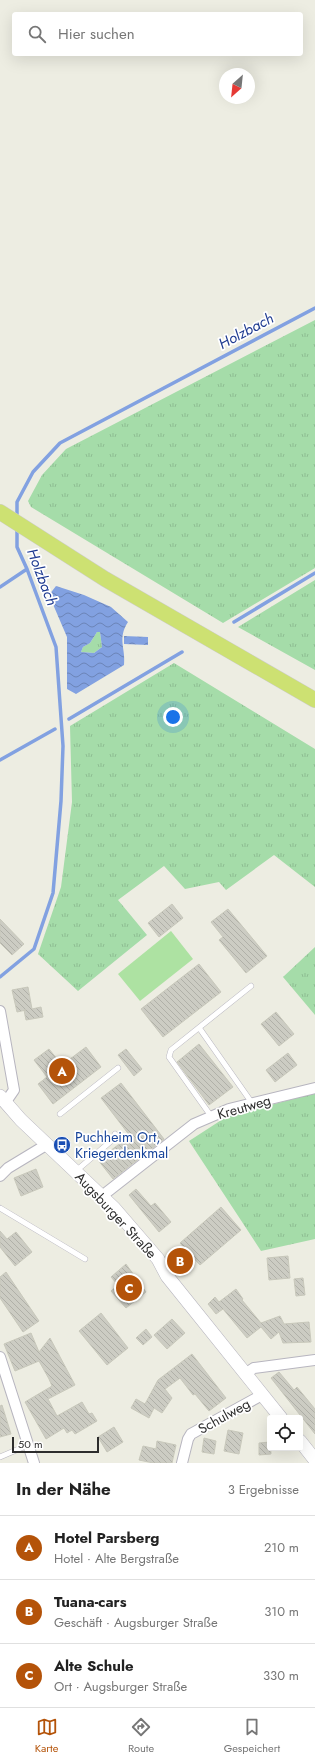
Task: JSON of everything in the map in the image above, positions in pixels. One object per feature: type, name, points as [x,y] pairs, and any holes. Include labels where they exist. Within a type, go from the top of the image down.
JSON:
[{"type":"main road","points":[[1,513],[105,579],[315,700]]},
{"type":"street","points":[[0,1011],[14,1090],[2,1099]]},
{"type":"street","name":"Kreutweg","points":[[102,1196],[194,1124],[229,1109],[315,1088]]},
{"type":"street","name":"Augsburger Straße","points":[[2,1099],[46,1145],[102,1196],[158,1259],[167,1276],[279,1415]]},
{"type":"street","points":[[0,1176],[8,1168],[46,1145]]},
{"type":"street","points":[[0,1357],[34,1463]]},
{"type":"street","points":[[245,1374],[254,1368],[315,1360]]},
{"type":"street","name":"Schulweg","points":[[182,1463],[188,1439],[192,1434],[262,1395]]},
{"type":"street","points":[[303,1446],[315,1460]]},
{"type":"lane","points":[[211,1116],[169,1057],[171,1050],[200,1029],[251,986]]},
{"type":"lane","points":[[200,1029],[252,1103]]},
{"type":"lane","points":[[60,1114],[86,1097],[118,1068]]},
{"type":"lane","points":[[76,1171],[93,1154],[117,1136],[115,1134]]},
{"type":"lane","points":[[0,1208],[85,1259]]},
{"type":"lane","points":[[0,1457],[28,1445]]},
{"type":"green space","points":[[315,320],[315,568],[223,623],[31,507],[28,501],[42,475],[66,449]]},
{"type":"green space","points":[[315,580],[315,670],[238,627]]},
{"type":"green space","points":[[97,632],[100,632],[102,647],[94,653],[81,652],[83,647],[90,643]]},
{"type":"green space","points":[[174,663],[315,749],[315,887],[274,855],[226,890],[219,882],[185,889],[164,866],[118,900],[147,935],[78,991],[38,954],[61,887],[72,802],[70,726]]},
{"type":"green space","points":[[171,931],[193,959],[140,1001],[118,974]]},
{"type":"green space","points":[[315,947],[315,1015],[283,977]]},
{"type":"green space","points":[[315,1093],[315,1239],[261,1251],[189,1141],[226,1117]]},
{"type":"water","points":[[56,586],[84,595],[111,607],[128,622],[122,639],[124,665],[76,694],[67,689],[67,637],[49,595]],"holes":[[[97,632],[100,632],[102,647],[94,653],[81,652],[83,647],[90,643]]]},
{"type":"water","points":[[124,636],[148,637],[148,645],[124,644]]},
{"type":"building","points":[[172,904],[183,918],[159,937],[148,923]]},
{"type":"building","points":[[228,909],[267,956],[246,973],[219,940],[223,937],[211,922]]},
{"type":"building","points":[[0,919],[24,944],[12,955],[0,943]]},
{"type":"building","points":[[199,964],[221,992],[163,1037],[141,1009]]},
{"type":"building","points":[[28,987],[32,1009],[41,1007],[43,1017],[26,1020],[24,1010],[17,1012],[12,990]]},
{"type":"building","points":[[276,1012],[294,1034],[279,1046],[261,1024]]},
{"type":"building","points":[[199,1044],[233,1087],[209,1105],[177,1062]]},
{"type":"building","points":[[86,1047],[101,1067],[53,1104],[38,1084],[47,1077],[34,1060],[49,1049],[62,1065]]},
{"type":"building","points":[[126,1049],[142,1069],[134,1076],[118,1055]]},
{"type":"building","points":[[288,1053],[297,1065],[275,1082],[266,1070]]},
{"type":"building","points":[[121,1083],[164,1139],[113,1179],[98,1160],[130,1136],[101,1098]]},
{"type":"building","points":[[36,1169],[43,1187],[21,1196],[14,1178]]},
{"type":"building","points":[[136,1189],[151,1206],[155,1203],[171,1222],[159,1232],[129,1195]]},
{"type":"building","points":[[221,1207],[241,1230],[200,1265],[180,1243]]},
{"type":"building","points":[[0,1231],[7,1239],[16,1232],[32,1252],[15,1266],[0,1247]]},
{"type":"building","points":[[288,1256],[290,1278],[269,1280],[267,1258]]},
{"type":"building","points":[[126,1264],[146,1292],[126,1308],[111,1291],[118,1285],[111,1277]]},
{"type":"building","points":[[6,1272],[39,1321],[23,1332],[0,1298],[0,1277]]},
{"type":"building","points":[[303,1278],[305,1295],[296,1296],[294,1279]]},
{"type":"building","points":[[236,1289],[243,1299],[242,1300],[261,1323],[280,1316],[284,1324],[309,1322],[311,1342],[283,1343],[279,1332],[271,1339],[261,1327],[247,1338],[223,1309],[216,1314],[208,1304],[215,1297],[219,1302]]},
{"type":"building","points":[[101,1313],[128,1348],[107,1365],[79,1331]]},
{"type":"building","points":[[172,1319],[185,1333],[167,1349],[154,1335]]},
{"type":"building","points":[[146,1329],[152,1337],[143,1345],[136,1338]]},
{"type":"building","points":[[31,1333],[39,1352],[50,1338],[75,1385],[48,1399],[57,1416],[82,1402],[89,1414],[92,1413],[97,1421],[75,1434],[72,1430],[67,1433],[64,1428],[46,1439],[25,1402],[52,1386],[39,1361],[15,1371],[4,1344]]},
{"type":"building","points":[[192,1354],[226,1398],[209,1411],[195,1394],[193,1395],[180,1378],[165,1389],[172,1398],[162,1413],[154,1408],[149,1418],[131,1408],[136,1399],[145,1404],[158,1380]]},
{"type":"building","points":[[279,1372],[294,1390],[297,1387],[315,1409],[315,1434],[303,1419],[303,1415],[300,1415],[271,1378]]},
{"type":"building","points":[[2,1405],[11,1434],[0,1437],[0,1406]]},
{"type":"building","points":[[114,1427],[123,1442],[107,1452],[98,1437]]},
{"type":"building","points":[[228,1430],[243,1433],[239,1454],[224,1451]]},
{"type":"building","points":[[204,1438],[216,1441],[214,1454],[202,1452]]},
{"type":"building","points":[[157,1441],[176,1445],[172,1463],[153,1463],[139,1460],[143,1446],[156,1449]]},
{"type":"building","points":[[267,1442],[267,1451],[271,1451],[271,1454],[259,1455],[259,1443]]},
{"type":"waterway","name":"Holzbach","points":[[17,519],[17,502],[33,472],[60,443],[315,308]]},
{"type":"waterway","name":"Holzbach","points":[[0,977],[34,949],[53,893],[61,801],[63,746],[56,647],[27,569],[17,547],[17,529]]},
{"type":"waterway","points":[[0,587],[27,569]]},
{"type":"waterway","points":[[234,622],[315,573]]},
{"type":"waterway","points":[[69,719],[182,652]]},
{"type":"waterway","points":[[0,760],[55,729]]},
{"type":"place","name":"Hotel Parsberg","points":[[62,1071]]},
{"type":"place","name":"Puchheim Ort, Kriegerdenkmal","points":[[62,1145]]},
{"type":"place","name":"Tuana-cars","points":[[180,1261]]},
{"type":"place","name":"Alte Schule","points":[[129,1288]]}]
